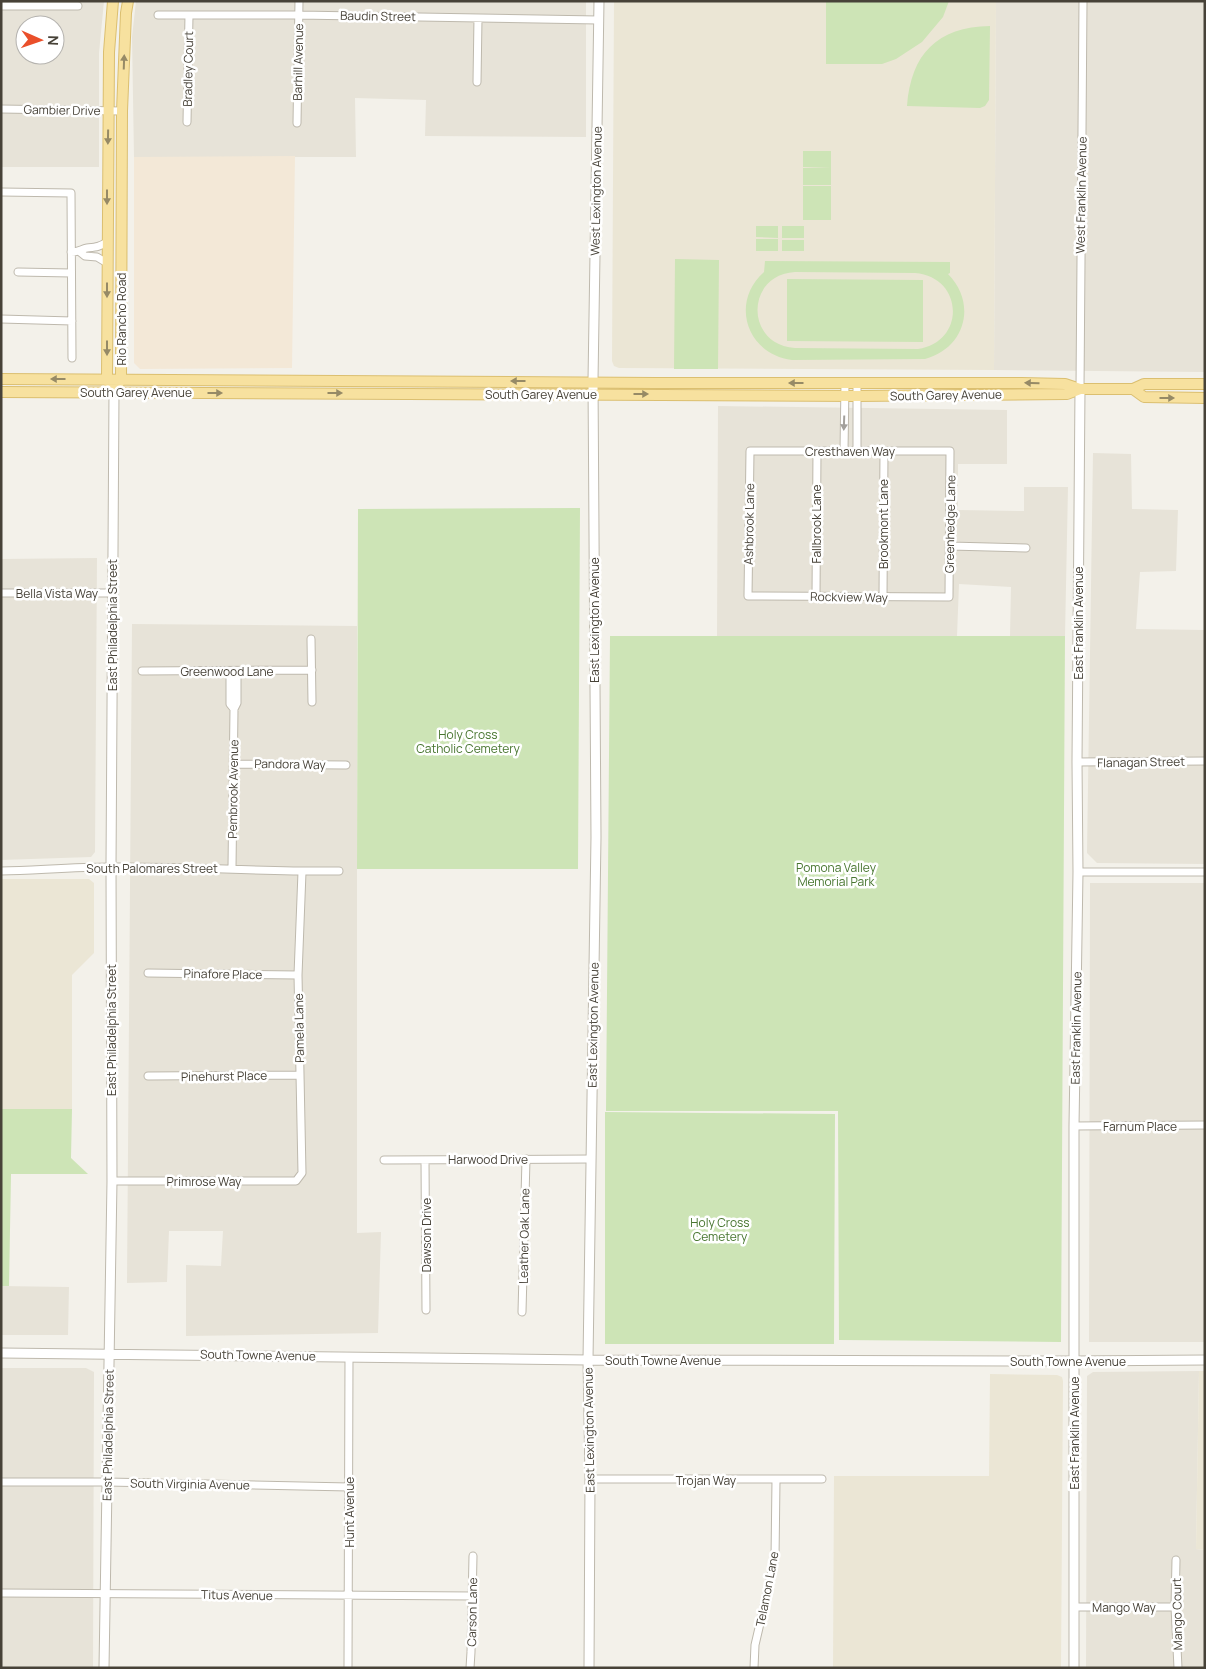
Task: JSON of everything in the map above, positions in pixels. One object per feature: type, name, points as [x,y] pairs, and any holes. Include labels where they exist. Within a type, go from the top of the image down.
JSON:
[{"type":"main road","name":"Rio Rancho Road","points":[[113,1],[109,52],[108,111],[107,379],[114,392]]},
{"type":"main road","name":"Rio Rancho Road","points":[[114,392],[121,379],[122,111],[128,1]]},
{"type":"main road","points":[[108,163],[122,163]]},
{"type":"main road","points":[[107,216],[113,229],[114,247],[116,252],[122,257]]},
{"type":"main road","name":"South Garey Avenue","points":[[1,379],[1032,383],[1065,384],[1080,389],[1133,389],[1144,384],[1205,384]]},
{"type":"main road","points":[[286,380],[286,393]]},
{"type":"main road","name":"South Garey Avenue","points":[[1,392],[857,396],[1067,394],[1080,389]]},
{"type":"main road","name":"South Garey Avenue","points":[[1133,389],[1144,397],[1205,398]]},
{"type":"street","name":"Barhill Avenue","points":[[297,123],[299,1]]},
{"type":"street","name":"West Lexington Avenue","points":[[593,382],[598,1]]},
{"type":"street","name":"West Franklin Avenue","points":[[1080,389],[1083,1]]},
{"type":"street","points":[[1,6],[78,6]]},
{"type":"street","name":"Baudin Street","points":[[158,15],[298,15],[598,20]]},
{"type":"street","name":"Bradley Court","points":[[187,122],[189,15]]},
{"type":"street","points":[[476,82],[478,18]]},
{"type":"street","name":"Gambier Drive","points":[[1,109],[122,111]]},
{"type":"street","points":[[1,192],[71,193],[72,358]]},
{"type":"street","points":[[71,252],[80,252],[85,248],[96,248],[107,242]]},
{"type":"street","points":[[80,252],[85,256],[96,257],[107,263]]},
{"type":"street","points":[[18,272],[71,273]]},
{"type":"street","points":[[1,319],[72,321]]},
{"type":"street","name":"East Lexington Avenue","points":[[589,1668],[590,1479],[588,1360],[596,838],[593,382]]},
{"type":"street","points":[[844,451],[845,383]]},
{"type":"street","points":[[857,383],[857,451]]},
{"type":"street","name":"East Franklin Avenue","points":[[1074,1668],[1074,1126],[1078,872],[1080,389]]},
{"type":"street","name":"East Philadelphia Street","points":[[104,1668],[112,1181],[111,867],[114,392]]},
{"type":"street","name":"Cresthaven Way","points":[[750,451],[950,451]]},
{"type":"street","name":"Ashbrook Lane","points":[[748,596],[750,451]]},
{"type":"street","name":"Fallbrook Lane","points":[[816,597],[817,451]]},
{"type":"street","name":"Brookmont Lane","points":[[883,598],[884,451]]},
{"type":"street","name":"Greenhedge Lane","points":[[949,597],[950,451]]},
{"type":"street","points":[[950,546],[1026,548]]},
{"type":"street","name":"Bella Vista Way","points":[[1,593],[112,593]]},
{"type":"street","name":"Rockview Way","points":[[748,596],[949,597]]},
{"type":"street","points":[[311,639],[312,702]]},
{"type":"street","name":"Greenwood Lane","points":[[142,671],[312,670]]},
{"type":"street","name":"Pembrook Avenue","points":[[232,868],[234,709],[230,704],[234,671]]},
{"type":"street","name":"Flanagan Street","points":[[1077,762],[1205,761]]},
{"type":"street","name":"Pandora Way","points":[[234,764],[346,765]]},
{"type":"street","name":"South Palomares Street","points":[[1,871],[111,867],[232,868],[302,872],[339,871]]},
{"type":"street","name":"Pamela Lane","points":[[296,1181],[302,1173],[298,975],[302,872]]},
{"type":"street","points":[[1078,872],[1205,872]]},
{"type":"street","name":"Pinafore Place","points":[[148,973],[298,975]]},
{"type":"street","name":"Pinehurst Place","points":[[148,1076],[300,1075]]},
{"type":"street","name":"Farnum Place","points":[[1074,1126],[1205,1125]]},
{"type":"street","name":"Leather Oak Lane","points":[[522,1312],[526,1159]]},
{"type":"street","name":"Harwood Drive","points":[[384,1160],[591,1159]]},
{"type":"street","name":"Dawson Drive","points":[[425,1160],[426,1310]]},
{"type":"street","name":"Primrose Way","points":[[112,1181],[296,1181]]},
{"type":"street","name":"South Towne Avenue","points":[[1,1353],[588,1360],[1205,1360]]},
{"type":"street","name":"Hunt Avenue","points":[[348,1668],[350,1357]]},
{"type":"street","name":"Trojan Way","points":[[590,1479],[822,1479]]},
{"type":"street","name":"Telamon Lane","points":[[754,1668],[755,1645],[775,1559],[776,1480]]},
{"type":"street","name":"South Virginia Avenue","points":[[1,1482],[107,1482],[349,1487]]},
{"type":"street","name":"Carson Lane","points":[[470,1668],[472,1652],[473,1556]]},
{"type":"street","name":"Mango Court","points":[[1176,1560],[1175,1607],[1178,1668]]},
{"type":"street","name":"Titus Avenue","points":[[1,1593],[473,1596]]},
{"type":"street","name":"Mango Way","points":[[1074,1607],[1175,1607]]},
{"type":"shaded area","points":[[1,1],[104,1],[99,53],[99,167],[1,167]]},
{"type":"shaded area","points":[[136,1],[586,1],[586,137],[425,136],[426,100],[355,98],[356,157],[134,157],[132,37]]},
{"type":"shaded area","points":[[614,1],[996,1],[994,370],[619,368],[614,366],[612,361]]},
{"type":"shaded area","points":[[996,1],[1205,1],[1205,372],[994,370]]},
{"type":"shaded area","points":[[295,156],[292,368],[140,369],[134,363],[134,157]]},
{"type":"shaded area","points":[[718,406],[1007,410],[1007,464],[958,464],[958,510],[1024,511],[1024,487],[1068,487],[1065,636],[1010,636],[1011,587],[959,584],[957,636],[717,636]]},
{"type":"shaded area","points":[[1093,453],[1131,454],[1132,509],[1178,510],[1176,571],[1140,572],[1136,629],[1205,630],[1205,864],[1097,863],[1087,853]]},
{"type":"shaded area","points":[[97,558],[95,852],[91,857],[1,860],[1,559]]},
{"type":"shaded area","points":[[132,624],[357,626],[357,1233],[381,1232],[378,1333],[186,1336],[186,1265],[221,1266],[223,1231],[169,1231],[167,1282],[127,1283]]},
{"type":"shaded area","points":[[1,879],[89,879],[94,883],[94,953],[72,975],[72,1109],[1,1109]]},
{"type":"shaded area","points":[[1090,883],[1205,883],[1205,1342],[1089,1342]]},
{"type":"shaded area","points":[[1,1286],[69,1287],[68,1335],[1,1335]]},
{"type":"shaded area","points":[[1,1368],[86,1368],[94,1372],[93,1668],[1,1668]]},
{"type":"shaded area","points":[[1199,1371],[1196,1549],[1205,1550],[1205,1668],[1086,1668],[1087,1376],[1093,1372]]},
{"type":"shaded area","points":[[1199,1371],[1205,1371],[1205,1550],[1196,1549]]},
{"type":"shaded area","points":[[990,1374],[1057,1375],[1062,1377],[1063,1381],[1061,1668],[833,1668],[834,1476],[989,1476]]},
{"type":"green space","points":[[826,1],[949,1],[943,17],[922,42],[896,59],[882,64],[826,64]]},
{"type":"green space","points":[[990,26],[989,100],[985,106],[980,108],[907,106],[914,72],[921,58],[930,47],[942,38],[955,32]]},
{"type":"green space","points":[[803,151],[831,151],[831,168],[803,167]]},
{"type":"green space","points":[[803,168],[831,168],[831,185],[803,185]]},
{"type":"green space","points":[[803,186],[831,186],[831,220],[803,220]]},
{"type":"green space","points":[[756,226],[778,226],[778,238],[756,237]]},
{"type":"green space","points":[[782,226],[804,226],[804,238],[782,238]]},
{"type":"green space","points":[[756,239],[778,239],[778,251],[756,251]]},
{"type":"green space","points":[[782,240],[804,240],[804,251],[782,251]]},
{"type":"green space","points":[[675,259],[719,260],[718,369],[674,369]]},
{"type":"green space","points":[[765,261],[950,262],[950,273],[948,274],[957,286],[962,298],[963,323],[958,335],[950,345],[939,353],[925,359],[792,360],[776,356],[763,348],[754,337],[748,325],[746,311],[748,298],[754,284],[764,272]],"holes":[[[795,272],[915,273],[931,277],[943,286],[950,297],[953,310],[951,323],[945,335],[934,344],[918,349],[795,348],[779,344],[767,335],[760,323],[758,310],[760,297],[767,285],[779,276]]]},
{"type":"green space","points":[[787,279],[923,280],[923,342],[787,341]]},
{"type":"green space","name":"Holy Cross Catholic Cemetery","points":[[580,508],[578,869],[357,869],[358,509]]},
{"type":"green space","name":"Pomona Valley Memorial Park","points":[[610,636],[1065,636],[1061,1342],[839,1340],[838,1111],[606,1111]]},
{"type":"green space","points":[[1,1109],[72,1109],[71,1158],[88,1174],[11,1174],[9,1286],[1,1286]]},
{"type":"green space","name":"Holy Cross Cemetery","points":[[605,1112],[835,1114],[834,1344],[605,1344]]}]
